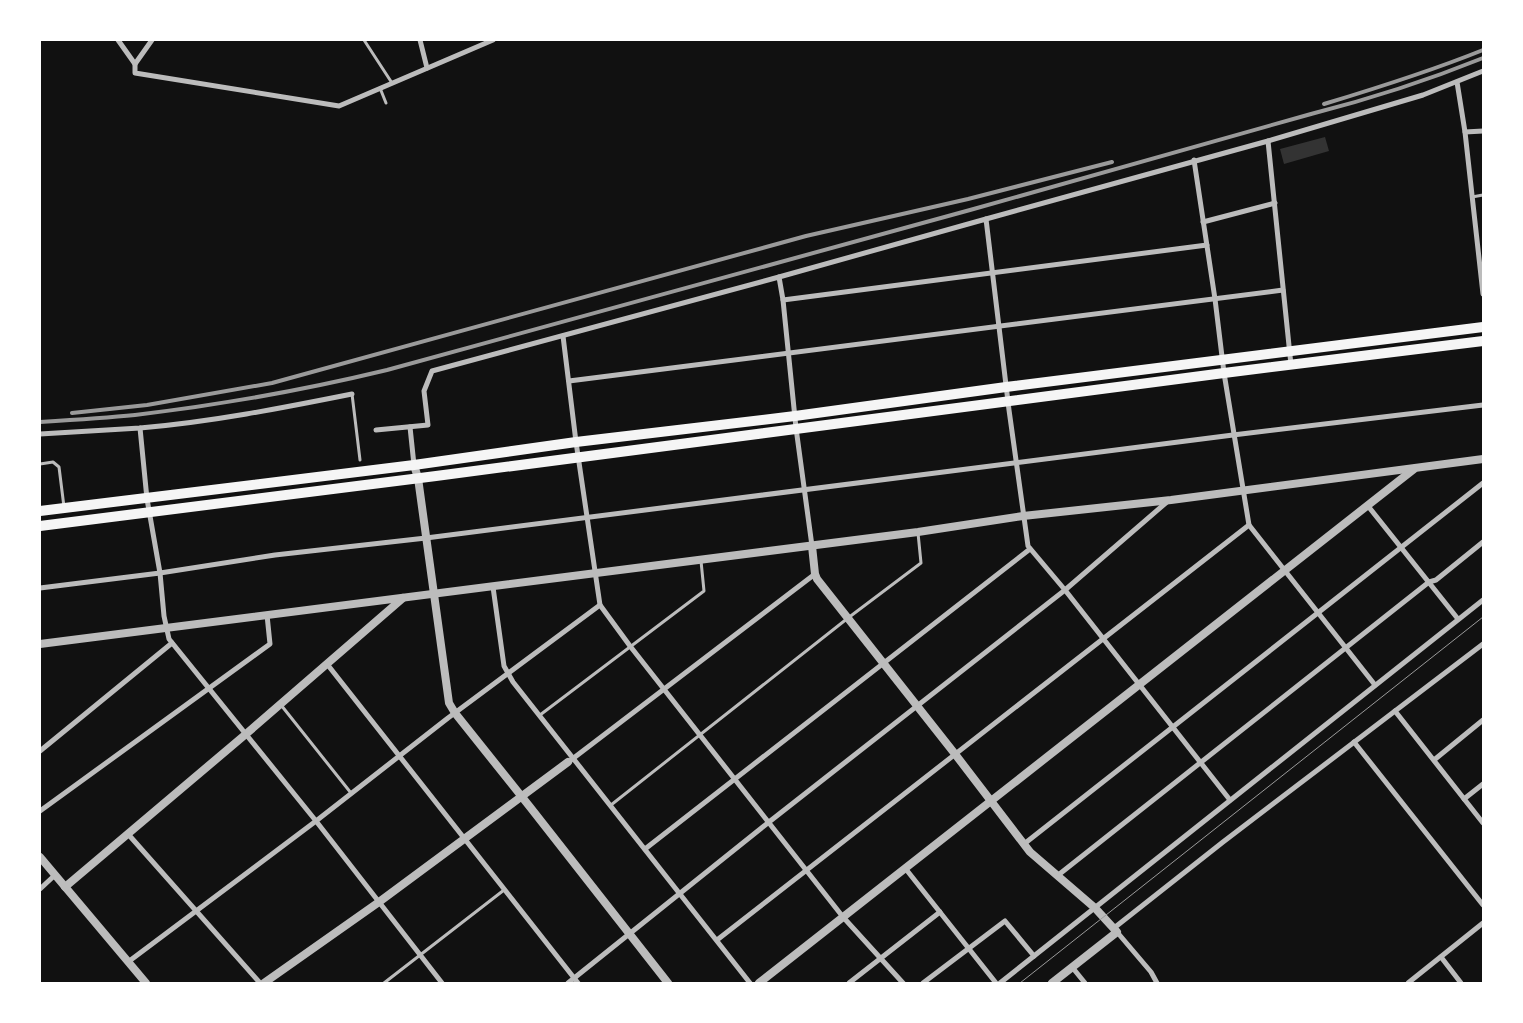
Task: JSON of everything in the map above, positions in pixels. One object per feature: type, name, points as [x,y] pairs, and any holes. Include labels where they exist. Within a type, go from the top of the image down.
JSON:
[{"type":"main road","points":[[40,511],[414,465],[576,442],[795,416],[1006,387],[1483,327]]},
{"type":"main road","points":[[40,526],[796,428],[1483,342]]},
{"type":"street","points":[[118,40],[135,64],[135,73],[339,106],[427,68],[478,42],[493,40]]},
{"type":"street","points":[[135,64],[152,40]]},
{"type":"street","points":[[420,40],[427,68]]},
{"type":"street","points":[[376,430],[428,425],[424,391],[432,372],[1268,141],[1423,95],[1483,71]]},
{"type":"street","points":[[1457,82],[1465,132],[1483,294]]},
{"type":"street","points":[[1465,132],[1483,131]]},
{"type":"street","points":[[1268,141],[1291,366]]},
{"type":"street","points":[[1194,160],[1233,435],[1249,525],[1375,685]]},
{"type":"street","points":[[1203,222],[1275,203]]},
{"type":"street","points":[[986,219],[1006,387],[1028,546],[1065,590],[1230,800]]},
{"type":"street","points":[[783,300],[1207,245]]},
{"type":"street","points":[[778,277],[783,300],[796,428],[817,579],[918,706],[1030,852],[1095,908],[1150,972],[1157,983]]},
{"type":"street","points":[[569,381],[1283,290]]},
{"type":"street","points":[[563,336],[578,457],[600,606],[843,917],[903,983]]},
{"type":"street","points":[[40,434],[140,428],[258,412],[352,394]]},
{"type":"street","points":[[40,588],[275,556],[1483,405]]},
{"type":"street","points":[[410,427],[449,703],[668,983]]},
{"type":"street","points":[[140,428],[147,499],[169,639],[316,821],[442,983]]},
{"type":"street","points":[[40,644],[812,546],[1023,516],[1171,500],[1483,459]]},
{"type":"street","points":[[759,983],[1416,468]]},
{"type":"street","points":[[1024,844],[1483,483]]},
{"type":"street","points":[[568,983],[576,981],[630,934],[769,822],[1065,590],[1171,500]]},
{"type":"street","points":[[1368,506],[1458,619]]},
{"type":"street","points":[[717,940],[1249,525]]},
{"type":"street","points":[[1057,876],[1429,582],[1436,580],[1483,542]]},
{"type":"street","points":[[644,849],[1030,549]]},
{"type":"street","points":[[264,983],[522,797],[815,574]]},
{"type":"street","points":[[493,587],[504,666],[513,682],[571,760],[610,805],[750,983]]},
{"type":"street","points":[[65,887],[403,598]]},
{"type":"street","points":[[905,868],[998,983],[1483,600]]},
{"type":"street","points":[[128,962],[316,821],[399,755],[600,606]]},
{"type":"street","points":[[40,811],[270,644],[267,615]]},
{"type":"street","points":[[40,751],[172,643]]},
{"type":"street","points":[[1052,983],[1223,842],[1481,645],[1483,653]]},
{"type":"street","points":[[327,664],[576,981]]},
{"type":"street","points":[[1395,711],[1483,822]]},
{"type":"street","points":[[1434,760],[1483,720]]},
{"type":"street","points":[[1354,742],[1483,905]]},
{"type":"street","points":[[1464,799],[1483,784]]},
{"type":"street","points":[[128,834],[260,983]]},
{"type":"street","points":[[40,857],[146,983]]},
{"type":"street","points":[[40,889],[55,875]]},
{"type":"street","points":[[849,983],[940,912]]},
{"type":"street","points":[[923,983],[1005,921],[1034,956]]},
{"type":"street","points":[[1408,983],[1483,923]]},
{"type":"street","points":[[1441,957],[1461,983]]},
{"type":"street","points":[[1072,967],[1085,983]]},
{"type":"lane","points":[[364,40],[392,83]]},
{"type":"lane","points":[[380,88],[386,103]]},
{"type":"lane","points":[[1472,197],[1483,195]]},
{"type":"lane","points":[[352,394],[360,460]]},
{"type":"lane","points":[[40,464],[54,462],[60,467],[64,508]]},
{"type":"lane","points":[[610,805],[921,563],[918,532]]},
{"type":"lane","points":[[539,715],[704,590],[701,560]]},
{"type":"lane","points":[[280,704],[351,793]]},
{"type":"lane","points":[[384,983],[504,890]]},
{"type":"shaded area","points":[[1325,137],[1329,151],[1284,164],[1280,149]]},
{"type":"tram line","points":[[1020,983],[1483,617]]},
{"type":"railway","points":[[1324,104],[1404,79],[1483,50]]},
{"type":"railway","points":[[40,422],[135,415],[199,407],[387,370],[1355,102],[1419,82],[1483,58]]},
{"type":"railway","points":[[72,413],[147,405],[272,383],[806,236],[968,199],[1112,162]]}]
